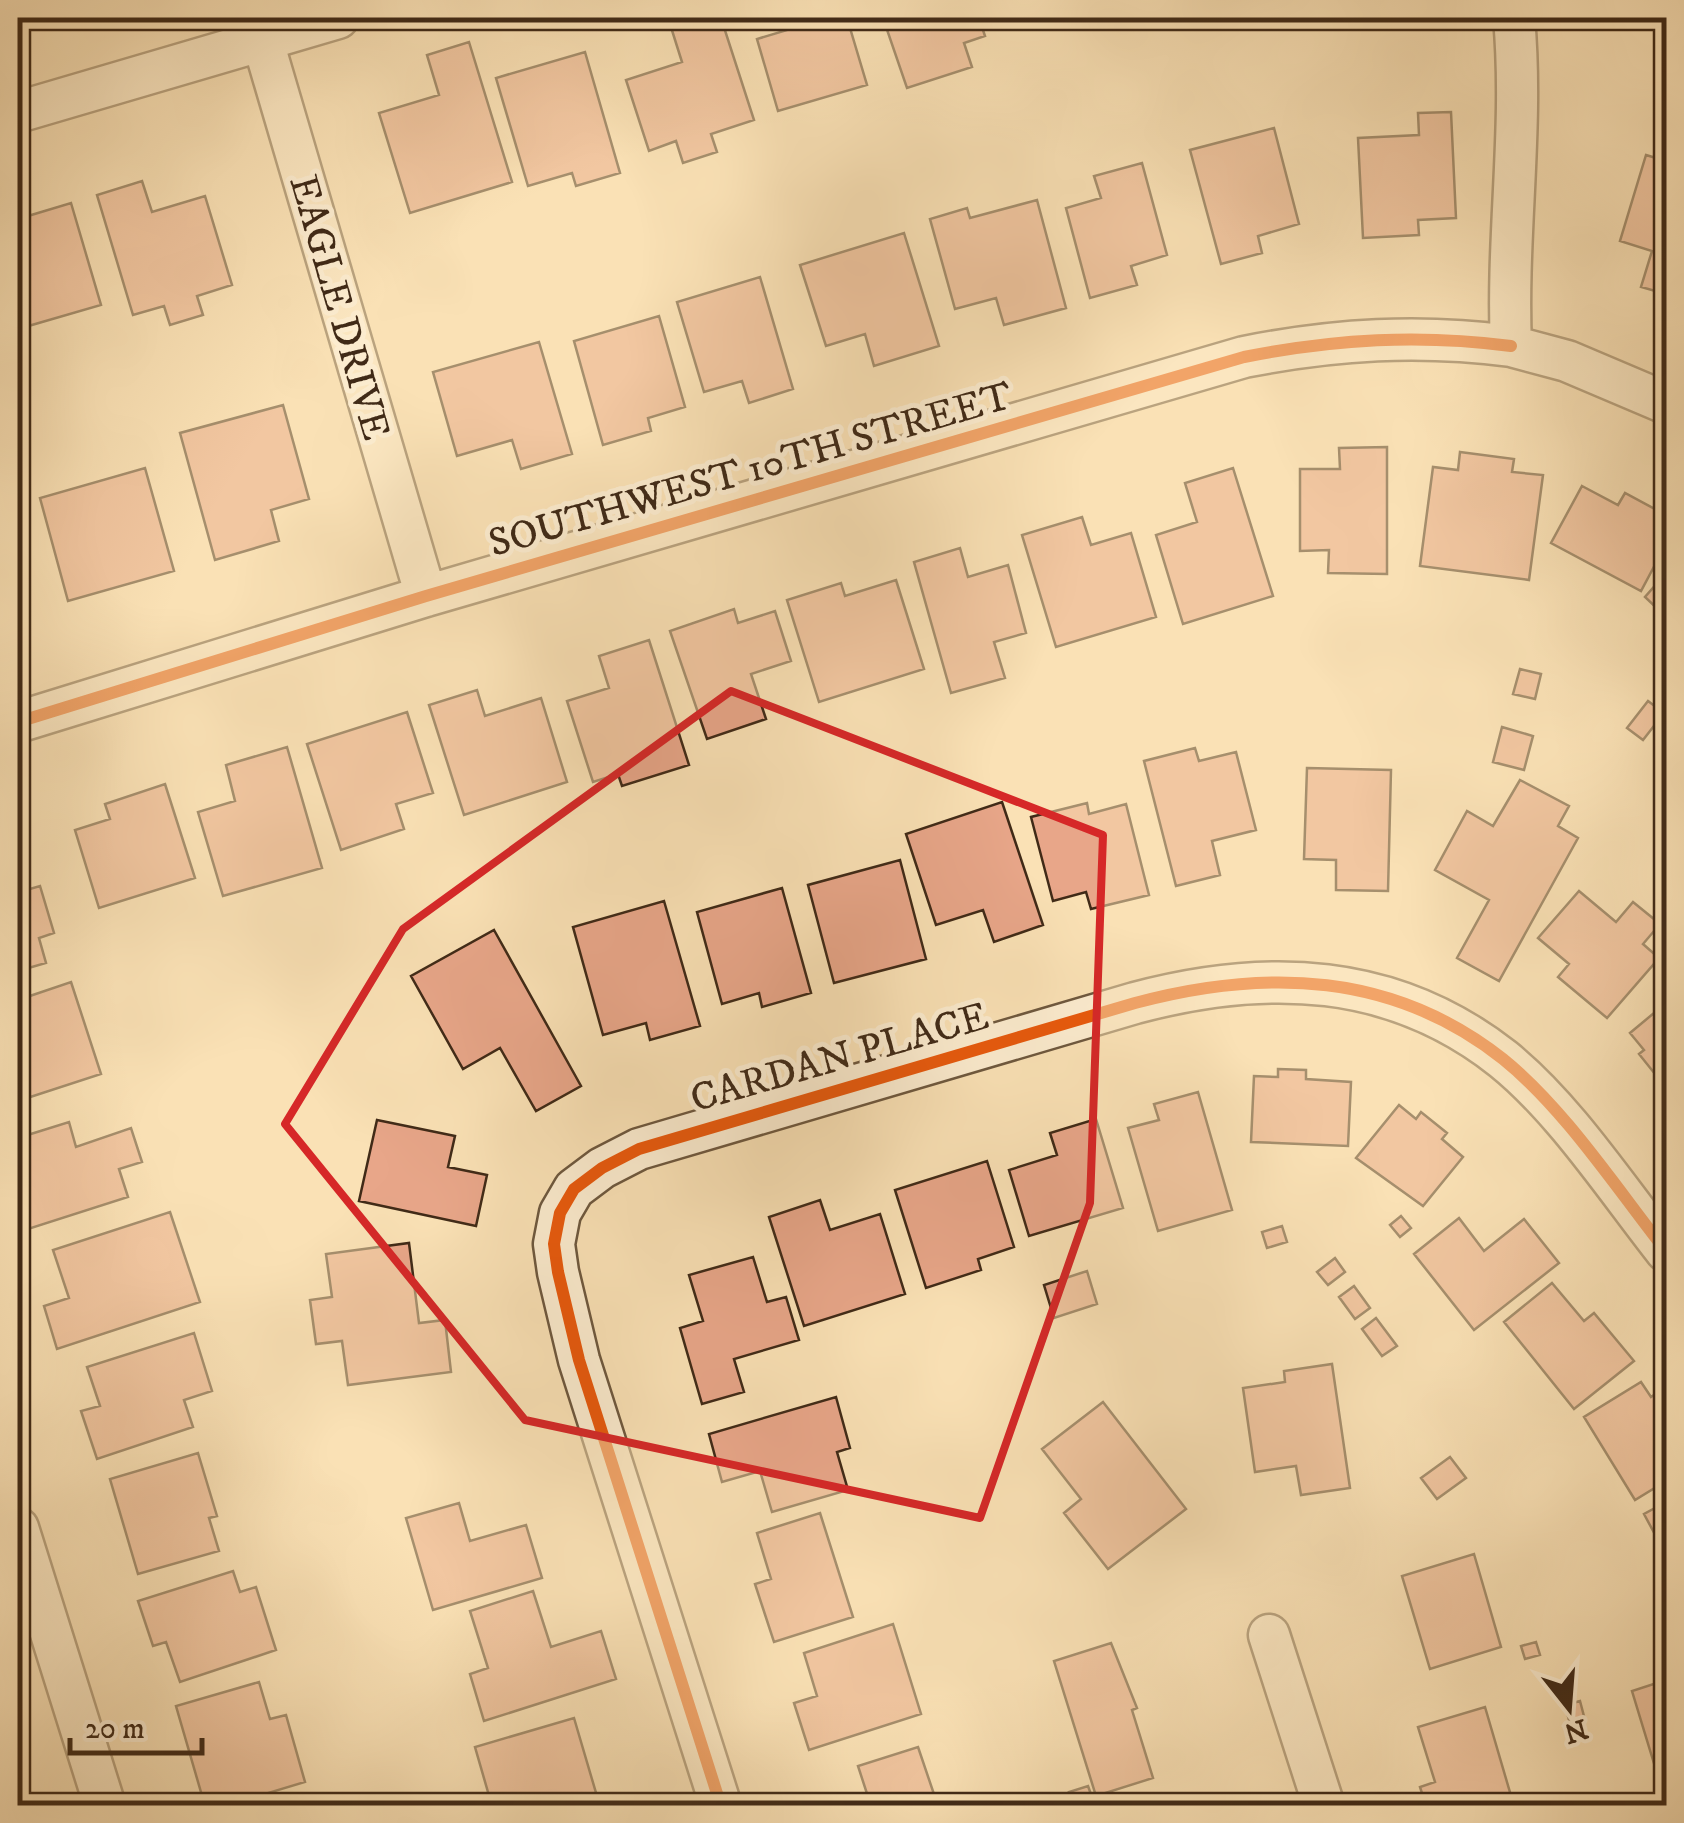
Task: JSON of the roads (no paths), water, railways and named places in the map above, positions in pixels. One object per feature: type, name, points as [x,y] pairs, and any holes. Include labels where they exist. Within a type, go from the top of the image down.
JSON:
[{"type":"street","points":[[18,112],[259,29],[338,18]]},
{"type":"street","points":[[1514,18],[1518,98],[1507,268],[1511,346],[1567,361],[1666,403]]},
{"type":"street","name":"EAGLE DRIVE","points":[[259,29],[426,596]]},
{"type":"street","name":"SOUTHWEST 10TH STREET","points":[[18,722],[426,596],[1244,357],[1380,337],[1446,338],[1511,346]]},
{"type":"street","name":"CARDAN PLACE","points":[[720,1806],[580,1360],[558,1272],[554,1244],[560,1213],[574,1188],[602,1168],[640,1150],[722,1123],[1135,1003],[1197,986],[1287,979],[1352,987],[1406,1001],[1504,1060],[1572,1134],[1666,1250]]},
{"type":"street","points":[[18,1528],[106,1806]]},
{"type":"street","points":[[1269,1635],[1324,1806]]}]
